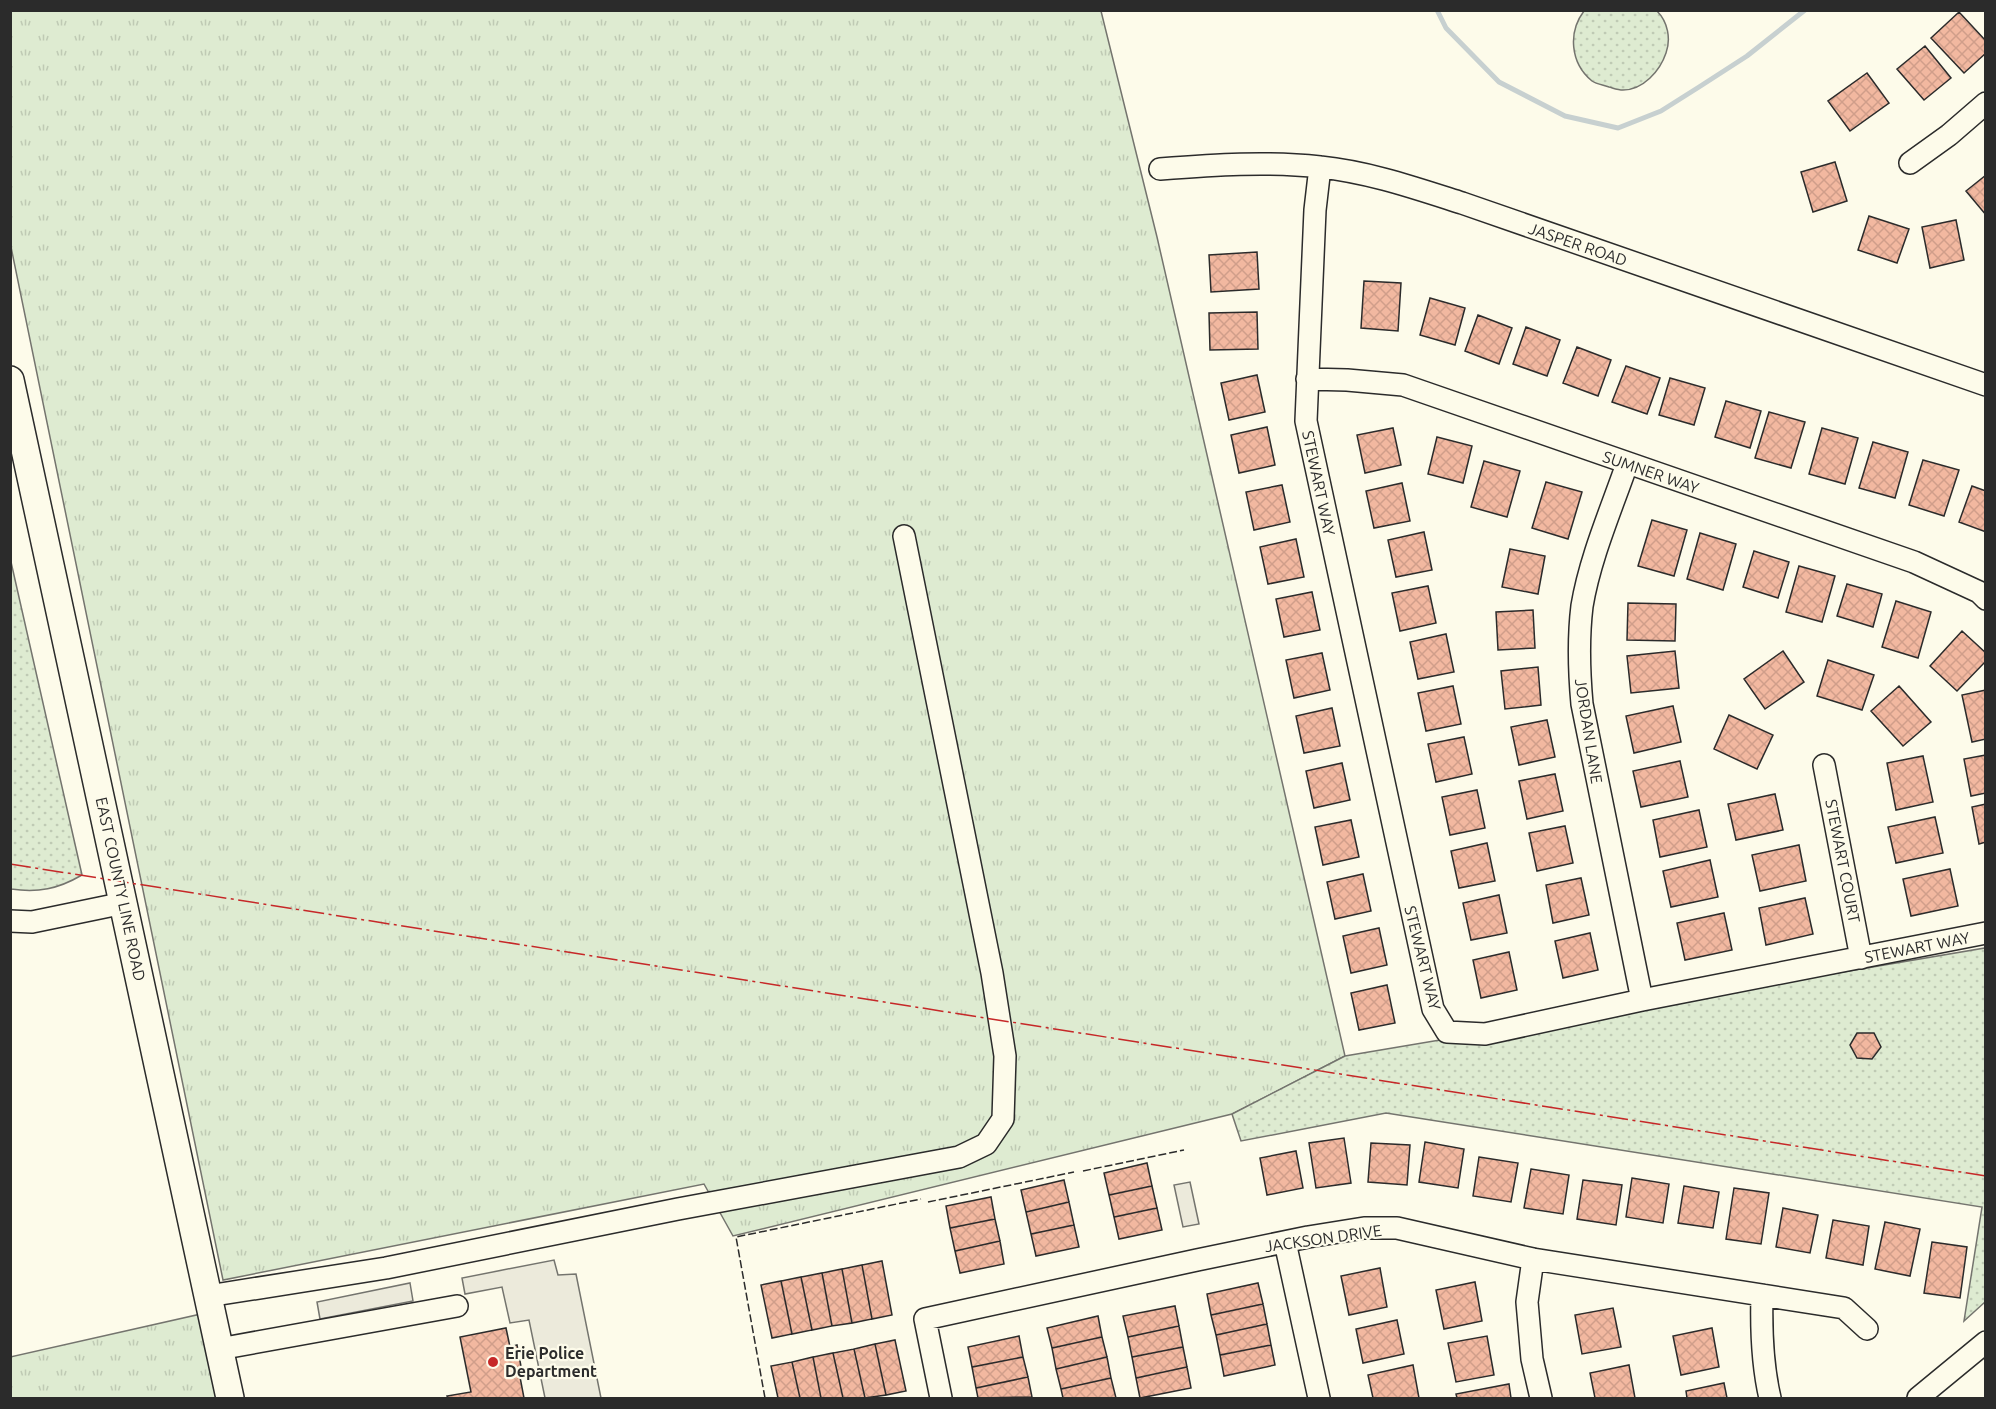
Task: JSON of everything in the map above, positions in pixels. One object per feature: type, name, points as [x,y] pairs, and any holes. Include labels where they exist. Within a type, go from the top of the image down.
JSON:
[{"type":"main road","name":"EAST COUNTY LINE ROAD","points":[[10,380],[230,1398]]},
{"type":"street","points":[[1910,163],[1986,103]]},
{"type":"street","name":"JASPER ROAD","points":[[1160,169],[1237,164],[1320,167],[1389,180],[1986,385]]},
{"type":"street","points":[[1307,379],[1315,202],[1320,167]]},
{"type":"street","name":"SUMNER WAY","points":[[1307,379],[1403,385],[1914,562],[1978,592],[1986,599]]},
{"type":"street","name":"STEWART WAY","points":[[1307,379],[1306,421],[1433,1009],[1447,1032],[1485,1034],[1642,1000],[1986,933]]},
{"type":"street","name":"JORDAN LANE","points":[[1627,464],[1594,558],[1585,596],[1578,658],[1582,704],[1642,1000]]},
{"type":"street","points":[[208,1296],[386,1268],[678,1209],[959,1157],[986,1144],[1003,1119],[1005,1056],[992,974],[904,536]]},
{"type":"street","name":"STEWART COURT","points":[[1824,765],[1861,958]]},
{"type":"street","points":[[10,921],[32,922],[124,903]]},
{"type":"street","name":"JACKSON DRIVE","points":[[941,1398],[925,1319],[1285,1242],[1364,1228],[1397,1228],[1533,1259],[1844,1308],[1867,1329]]},
{"type":"street","points":[[1285,1242],[1319,1398]]},
{"type":"street","points":[[1533,1259],[1527,1302],[1532,1359],[1540,1398]]},
{"type":"street","points":[[1762,1295],[1761,1336],[1770,1398]]},
{"type":"street","points":[[219,1349],[457,1306]]},
{"type":"street","points":[[1918,1398],[1985,1344]]},
{"type":"green space","points":[[10,11],[1101,11],[1157,237],[1345,1056],[1232,1114],[733,1236],[704,1184],[223,1280],[11,247]]},
{"type":"green space","points":[[1584,11],[1657,11],[1666,25],[1668,42],[1666,53],[1655,73],[1644,83],[1630,89],[1621,90],[1592,81],[1579,65],[1574,47],[1575,28]]},
{"type":"green space","points":[[11,562],[82,875],[65,884],[39,890],[11,889]]},
{"type":"green space","points":[[1985,948],[1985,1302],[1964,1321],[1982,1207],[1386,1113],[1241,1141],[1232,1114],[1345,1056]]},
{"type":"green space","points":[[201,1314],[221,1398],[11,1398],[10,1357]]},
{"type":"shaded area","points":[[1190,1182],[1199,1224],[1183,1227],[1174,1185]]},
{"type":"shaded area","points":[[554,1260],[558,1275],[576,1274],[601,1398],[545,1398],[529,1320],[510,1323],[502,1287],[465,1294],[462,1278]]},
{"type":"shaded area","points":[[410,1283],[413,1301],[320,1319],[317,1302]]},
{"type":"building","points":[[1959,12],[1986,41],[1986,53],[1964,73],[1931,38]]},
{"type":"building","points":[[1925,46],[1951,78],[1924,100],[1897,69]]},
{"type":"building","points":[[1867,73],[1889,103],[1850,131],[1828,101]]},
{"type":"building","points":[[1835,162],[1847,201],[1813,212],[1801,172]]},
{"type":"building","points":[[1986,175],[1986,215],[1966,191]]},
{"type":"building","points":[[1869,216],[1909,229],[1897,263],[1858,250]]},
{"type":"building","points":[[1956,220],[1964,260],[1930,268],[1922,227]]},
{"type":"building","points":[[1257,252],[1259,289],[1211,292],[1209,255]]},
{"type":"building","points":[[1364,281],[1401,283],[1398,331],[1361,328]]},
{"type":"building","points":[[1430,298],[1465,308],[1455,345],[1420,335]]},
{"type":"building","points":[[1257,312],[1258,349],[1210,350],[1209,313]]},
{"type":"building","points":[[1478,315],[1512,328],[1499,364],[1465,351]]},
{"type":"building","points":[[1526,327],[1560,340],[1547,376],[1513,364]]},
{"type":"building","points":[[1577,347],[1611,360],[1598,396],[1563,383]]},
{"type":"building","points":[[1626,366],[1660,378],[1647,414],[1612,402]]},
{"type":"building","points":[[1257,375],[1265,412],[1229,420],[1221,383]]},
{"type":"building","points":[[1670,378],[1705,388],[1694,425],[1659,415]]},
{"type":"building","points":[[1726,401],[1761,411],[1750,448],[1715,437]]},
{"type":"building","points":[[1769,412],[1805,422],[1791,468],[1755,458]]},
{"type":"building","points":[[1267,427],[1275,465],[1239,473],[1231,435]]},
{"type":"building","points":[[1393,428],[1401,465],[1365,473],[1357,435]]},
{"type":"building","points":[[1822,428],[1858,438],[1845,484],[1809,474]]},
{"type":"building","points":[[1437,437],[1472,446],[1463,483],[1428,474]]},
{"type":"building","points":[[1873,442],[1908,452],[1895,498],[1859,488]]},
{"type":"building","points":[[1923,460],[1959,470],[1944,516],[1909,505]]},
{"type":"building","points":[[1484,461],[1520,471],[1507,517],[1471,507]]},
{"type":"building","points":[[1546,482],[1582,492],[1568,539],[1532,528]]},
{"type":"building","points":[[1402,483],[1410,521],[1374,528],[1366,491]]},
{"type":"building","points":[[1282,485],[1290,522],[1254,530],[1246,492]]},
{"type":"building","points":[[1972,486],[1986,491],[1986,532],[1959,522]]},
{"type":"building","points":[[1652,520],[1687,530],[1674,576],[1638,566]]},
{"type":"building","points":[[1424,532],[1432,570],[1396,577],[1388,540]]},
{"type":"building","points":[[1700,533],[1736,544],[1723,590],[1687,579]]},
{"type":"building","points":[[1296,539],[1304,577],[1268,584],[1260,547]]},
{"type":"building","points":[[1510,549],[1545,556],[1538,594],[1502,587]]},
{"type":"building","points":[[1754,551],[1789,562],[1778,598],[1743,587]]},
{"type":"building","points":[[1799,566],[1835,576],[1822,622],[1786,612]]},
{"type":"building","points":[[1847,584],[1882,594],[1873,627],[1837,616]]},
{"type":"building","points":[[1428,586],[1436,623],[1400,631],[1392,593]]},
{"type":"building","points":[[1312,592],[1320,630],[1284,637],[1276,599]]},
{"type":"building","points":[[1896,601],[1931,612],[1918,658],[1882,647]]},
{"type":"building","points":[[1628,603],[1676,604],[1675,641],[1627,640]]},
{"type":"building","points":[[1533,610],[1535,648],[1498,650],[1496,612]]},
{"type":"building","points":[[1962,631],[1986,653],[1986,661],[1957,691],[1930,666]]},
{"type":"building","points":[[1446,634],[1454,672],[1418,679],[1410,642]]},
{"type":"building","points":[[1675,651],[1679,688],[1631,693],[1627,656]]},
{"type":"building","points":[[1783,651],[1804,682],[1765,709],[1744,679]]},
{"type":"building","points":[[1322,653],[1330,690],[1294,698],[1286,660]]},
{"type":"building","points":[[1828,660],[1874,675],[1862,710],[1817,696]]},
{"type":"building","points":[[1538,667],[1541,705],[1505,709],[1501,671]]},
{"type":"building","points":[[1453,686],[1461,724],[1426,731],[1418,693]]},
{"type":"building","points":[[1899,686],[1931,722],[1903,746],[1871,711]]},
{"type":"building","points":[[1986,690],[1986,739],[1972,742],[1962,695]]},
{"type":"building","points":[[1673,706],[1681,742],[1634,753],[1626,716]]},
{"type":"building","points":[[1332,708],[1340,746],[1304,753],[1296,716]]},
{"type":"building","points":[[1729,715],[1773,735],[1757,769],[1714,749]]},
{"type":"building","points":[[1547,720],[1555,757],[1519,765],[1511,727]]},
{"type":"building","points":[[1464,737],[1472,774],[1436,782],[1428,744]]},
{"type":"building","points":[[1986,755],[1986,793],[1971,796],[1964,759]]},
{"type":"building","points":[[1923,756],[1933,802],[1896,810],[1887,763]]},
{"type":"building","points":[[1680,761],[1688,797],[1641,807],[1633,771]]},
{"type":"building","points":[[1342,763],[1350,800],[1314,808],[1306,771]]},
{"type":"building","points":[[1555,774],[1563,811],[1527,819],[1519,781]]},
{"type":"building","points":[[1477,790],[1485,828],[1450,835],[1442,797]]},
{"type":"building","points":[[1775,794],[1783,830],[1736,840],[1728,804]]},
{"type":"building","points":[[1986,804],[1986,842],[1979,844],[1972,807]]},
{"type":"building","points":[[1699,810],[1707,847],[1660,857],[1653,820]]},
{"type":"building","points":[[1935,817],[1943,853],[1896,863],[1888,827]]},
{"type":"building","points":[[1351,820],[1359,857],[1323,865],[1315,827]]},
{"type":"building","points":[[1565,826],[1573,863],[1537,871],[1529,833]]},
{"type":"building","points":[[1487,843],[1495,881],[1459,888],[1451,851]]},
{"type":"building","points":[[1799,845],[1806,881],[1760,891],[1752,855]]},
{"type":"building","points":[[1710,860],[1718,897],[1671,907],[1663,871]]},
{"type":"building","points":[[1950,869],[1958,906],[1911,916],[1903,879]]},
{"type":"building","points":[[1363,874],[1371,911],[1335,919],[1327,882]]},
{"type":"building","points":[[1581,878],[1589,915],[1553,923],[1546,885]]},
{"type":"building","points":[[1499,895],[1507,933],[1471,940],[1463,903]]},
{"type":"building","points":[[1805,898],[1813,934],[1766,945],[1759,908]]},
{"type":"building","points":[[1724,913],[1732,950],[1685,960],[1677,923]]},
{"type":"building","points":[[1379,928],[1387,965],[1351,973],[1343,936]]},
{"type":"building","points":[[1590,933],[1598,970],[1563,978],[1555,941]]},
{"type":"building","points":[[1509,952],[1517,990],[1481,998],[1473,960]]},
{"type":"building","points":[[1387,985],[1395,1023],[1359,1030],[1351,993]]},
{"type":"building","points":[[1857,1033],[1874,1033],[1881,1047],[1872,1059],[1857,1058],[1850,1045]]},
{"type":"building","points":[[1344,1138],[1351,1183],[1316,1188],[1309,1143]]},
{"type":"building","points":[[1425,1142],[1464,1149],[1458,1188],[1419,1182]]},
{"type":"building","points":[[1371,1143],[1410,1145],[1407,1185],[1368,1182]]},
{"type":"building","points":[[1296,1151],[1303,1188],[1267,1195],[1260,1158]]},
{"type":"building","points":[[1479,1157],[1518,1163],[1511,1202],[1473,1196]]},
{"type":"building","points":[[1147,1163],[1152,1186],[1109,1195],[1104,1173]]},
{"type":"building","points":[[1531,1169],[1569,1175],[1563,1214],[1524,1208]]},
{"type":"building","points":[[1632,1178],[1669,1184],[1663,1223],[1626,1217]]},
{"type":"building","points":[[1064,1180],[1069,1202],[1026,1212],[1021,1190]]},
{"type":"building","points":[[1583,1180],[1622,1185],[1616,1225],[1577,1219]]},
{"type":"building","points":[[1152,1186],[1157,1208],[1114,1217],[1109,1195]]},
{"type":"building","points":[[1684,1186],[1719,1192],[1713,1228],[1678,1223]]},
{"type":"building","points":[[1734,1188],[1769,1193],[1761,1244],[1726,1239]]},
{"type":"building","points":[[991,1197],[995,1219],[950,1228],[946,1206]]},
{"type":"building","points":[[1069,1202],[1074,1225],[1031,1234],[1026,1212]]},
{"type":"building","points":[[1157,1208],[1162,1230],[1119,1239],[1114,1217]]},
{"type":"building","points":[[1783,1208],[1818,1215],[1810,1253],[1776,1247]]},
{"type":"building","points":[[995,1219],[1000,1241],[955,1251],[950,1228]]},
{"type":"building","points":[[1833,1220],[1869,1226],[1863,1265],[1826,1258]]},
{"type":"building","points":[[1885,1222],[1920,1229],[1910,1276],[1875,1269]]},
{"type":"building","points":[[1074,1225],[1079,1247],[1036,1256],[1031,1234]]},
{"type":"building","points":[[1000,1241],[1004,1264],[960,1273],[955,1251]]},
{"type":"building","points":[[1932,1242],[1967,1247],[1960,1298],[1924,1293]]},
{"type":"building","points":[[882,1261],[892,1315],[872,1319],[862,1265]]},
{"type":"building","points":[[862,1265],[872,1319],[852,1323],[842,1269]]},
{"type":"building","points":[[1380,1268],[1387,1307],[1349,1315],[1341,1276]]},
{"type":"building","points":[[842,1269],[852,1323],[832,1326],[822,1273]]},
{"type":"building","points":[[822,1273],[832,1326],[812,1330],[801,1277]]},
{"type":"building","points":[[801,1277],[812,1330],[792,1334],[781,1281]]},
{"type":"building","points":[[781,1281],[792,1334],[772,1338],[761,1285]]},
{"type":"building","points":[[1475,1282],[1482,1321],[1444,1329],[1436,1290]]},
{"type":"building","points":[[1258,1283],[1263,1304],[1211,1315],[1207,1294]]},
{"type":"building","points":[[1263,1304],[1267,1324],[1216,1335],[1211,1315]]},
{"type":"building","points":[[1175,1306],[1179,1326],[1128,1337],[1123,1316]]},
{"type":"building","points":[[1613,1308],[1621,1347],[1582,1354],[1575,1315]]},
{"type":"building","points":[[1098,1316],[1102,1337],[1052,1348],[1047,1328]]},
{"type":"building","points":[[1397,1320],[1404,1354],[1363,1363],[1356,1329]]},
{"type":"building","points":[[1267,1324],[1271,1345],[1220,1355],[1216,1335]]},
{"type":"building","points":[[1179,1326],[1183,1347],[1132,1357],[1128,1337]]},
{"type":"building","name":"Erie Police Department","points":[[506,1328],[510,1347],[517,1345],[524,1398],[448,1398],[447,1396],[471,1392],[460,1337]]},
{"type":"building","points":[[1712,1328],[1719,1367],[1681,1375],[1673,1336]]},
{"type":"building","points":[[1019,1336],[1023,1357],[972,1367],[968,1347]]},
{"type":"building","points":[[1487,1336],[1494,1375],[1456,1382],[1448,1343]]},
{"type":"building","points":[[1102,1337],[1107,1357],[1056,1369],[1052,1348]]},
{"type":"building","points":[[895,1340],[906,1391],[886,1395],[875,1344]]},
{"type":"building","points":[[875,1344],[886,1395],[865,1398],[854,1349]]},
{"type":"building","points":[[1271,1345],[1275,1365],[1224,1376],[1220,1355]]},
{"type":"building","points":[[1183,1347],[1187,1367],[1136,1378],[1132,1357]]},
{"type":"building","points":[[854,1349],[865,1398],[843,1398],[833,1353]]},
{"type":"building","points":[[833,1353],[843,1398],[821,1398],[813,1357]]},
{"type":"building","points":[[813,1357],[821,1398],[800,1398],[792,1362]]},
{"type":"building","points":[[1023,1357],[1028,1377],[976,1388],[972,1367]]},
{"type":"building","points":[[1107,1357],[1111,1378],[1061,1389],[1056,1369]]},
{"type":"building","points":[[792,1362],[800,1398],[778,1398],[771,1366]]},
{"type":"building","points":[[1413,1365],[1419,1398],[1373,1398],[1368,1375]]},
{"type":"building","points":[[1629,1365],[1635,1398],[1595,1398],[1590,1373]]},
{"type":"building","points":[[1187,1367],[1191,1388],[1140,1398],[1136,1378]]},
{"type":"building","points":[[1028,1377],[1032,1397],[978,1398],[976,1388]]},
{"type":"building","points":[[1111,1378],[1116,1398],[1063,1398],[1061,1389]]},
{"type":"building","points":[[1724,1383],[1727,1398],[1687,1398],[1686,1391]]},
{"type":"building","points":[[1509,1384],[1511,1398],[1457,1398],[1456,1394]]},
{"type":"waterway","points":[[1437,10],[1446,28],[1499,82],[1565,116],[1618,128],[1661,111],[1747,56],[1805,10]]},
{"type":"fence","points":[[1083,1171],[1184,1150]]},
{"type":"fence","points":[[928,1202],[1074,1172]]},
{"type":"fence","points":[[765,1398],[736,1237],[921,1199]]},
{"type":"power","points":[[10,864],[1986,1176]]},
{"type":"place","name":"Erie Police Department","points":[[493,1362]]}]
